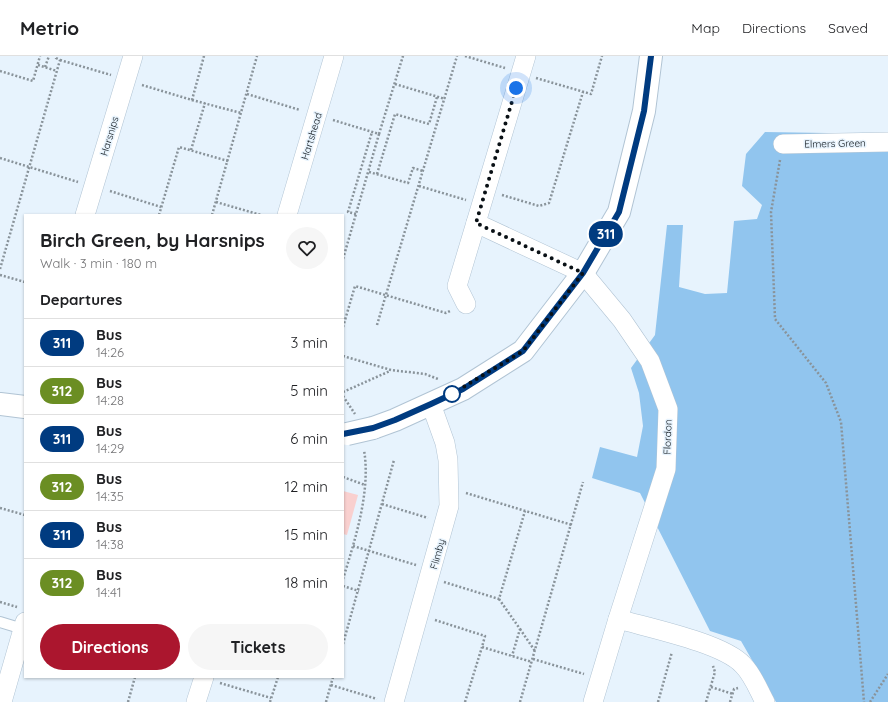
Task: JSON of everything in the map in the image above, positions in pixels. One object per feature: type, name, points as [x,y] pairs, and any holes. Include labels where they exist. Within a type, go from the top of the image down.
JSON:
[{"type":"street","name":"Harsnips","points":[[85,214],[133,56]]},
{"type":"street","name":"Hartshead","points":[[287,214],[334,56]]},
{"type":"street","points":[[357,432],[395,420],[463,389],[523,351],[583,273],[619,212],[644,111],[651,56]]},
{"type":"street","points":[[466,304],[457,286],[523,64]]},
{"type":"street","name":"Elmers Green","points":[[783,144],[888,142]]},
{"type":"street","points":[[476,223],[583,273]]},
{"type":"street","name":"Flordon","points":[[583,273],[622,320],[650,361],[668,409],[666,469],[593,702]]},
{"type":"street","points":[[0,404],[24,407]]},
{"type":"street","name":"Flimby","points":[[387,701],[420,615],[449,506],[450,488],[445,443],[431,404]]},
{"type":"street","points":[[2,702],[22,619]]},
{"type":"street","points":[[618,619],[722,650],[743,665],[752,676],[765,702]]},
{"type":"street","points":[[196,702],[204,678]]},
{"type":"lane","points":[[0,622],[22,619]]},
{"type":"path","points":[[0,72],[33,81],[40,56]]},
{"type":"path","points":[[45,67],[49,56]]},
{"type":"path","points":[[0,269],[60,60],[56,58],[56,56]]},
{"type":"path","points":[[212,214],[258,56]]},
{"type":"path","points":[[344,255],[403,56]]},
{"type":"path","points":[[377,325],[457,56]]},
{"type":"path","points":[[465,56],[523,64],[583,92],[591,94],[602,56]]},
{"type":"path","points":[[38,65],[57,71]]},
{"type":"path","points":[[395,84],[444,99]]},
{"type":"path","points":[[486,190],[539,206],[549,203],[583,92]]},
{"type":"path","points":[[247,94],[379,134]]},
{"type":"path","points":[[376,174],[395,114],[429,124],[438,97]]},
{"type":"path","points":[[192,100],[241,113]]},
{"type":"path","points":[[191,150],[205,104]]},
{"type":"path","points":[[356,214],[348,212],[372,132]]},
{"type":"path","points":[[783,144],[771,212],[775,319],[826,383],[841,422],[864,702]]},
{"type":"path","points":[[159,214],[179,147],[228,161]]},
{"type":"path","points":[[368,172],[408,184],[413,168],[423,171]]},
{"type":"path","points":[[419,186],[466,200]]},
{"type":"path","points":[[216,202],[258,214]]},
{"type":"path","points":[[344,239],[348,240]]},
{"type":"path","points":[[0,275],[24,282]]},
{"type":"path","points":[[344,324],[355,286],[446,313],[466,304]]},
{"type":"path","points":[[344,356],[391,370],[425,374],[463,389]]},
{"type":"path","points":[[344,392],[391,370]]},
{"type":"path","points":[[344,399],[357,432],[366,462],[365,485],[353,546],[344,576]]},
{"type":"path","points":[[344,641],[359,592],[394,460]]},
{"type":"path","points":[[344,476],[365,485]]},
{"type":"path","points":[[520,702],[572,525],[583,482]]},
{"type":"path","points":[[450,488],[572,525]]},
{"type":"path","points":[[382,504],[445,523]]},
{"type":"path","points":[[0,508],[24,515]]},
{"type":"path","points":[[499,599],[525,511]]},
{"type":"path","points":[[353,546],[499,599],[535,652]]},
{"type":"path","points":[[344,586],[359,592]]},
{"type":"path","points":[[0,602],[22,619]]},
{"type":"path","points":[[420,615],[485,636],[465,702]]},
{"type":"path","points":[[512,656],[520,629]]},
{"type":"path","points":[[658,702],[677,636]]},
{"type":"path","points":[[706,702],[715,672],[708,645]]},
{"type":"path","points":[[482,647],[600,678]]},
{"type":"path","points":[[870,702],[888,674]]},
{"type":"path","points":[[128,702],[135,678]]},
{"type":"path","points":[[204,678],[271,698]]},
{"type":"path","points":[[270,702],[278,678]]},
{"type":"path","points":[[325,702],[333,678]]},
{"type":"path","points":[[331,685],[387,701]]},
{"type":"path","points":[[711,687],[732,694]]},
{"type":"shaded area","points":[[765,132],[888,134],[888,702],[776,702],[741,641],[710,631],[640,493],[592,478],[600,447],[637,457],[643,426],[639,393],[631,368],[655,335],[667,225],[683,225],[679,287],[705,294],[727,293],[734,221],[757,219],[762,205],[742,186],[746,154]]},
{"type":"building","points":[[344,491],[358,495],[347,535],[344,534]]},
{"type":"bus line","name":"311","points":[[344,434],[373,428],[431,404],[463,389],[523,351],[583,273],[619,212],[644,111],[651,56]]},
{"type":"route","points":[[452,394],[463,389],[523,351],[583,273],[476,223],[516,88]]}]
